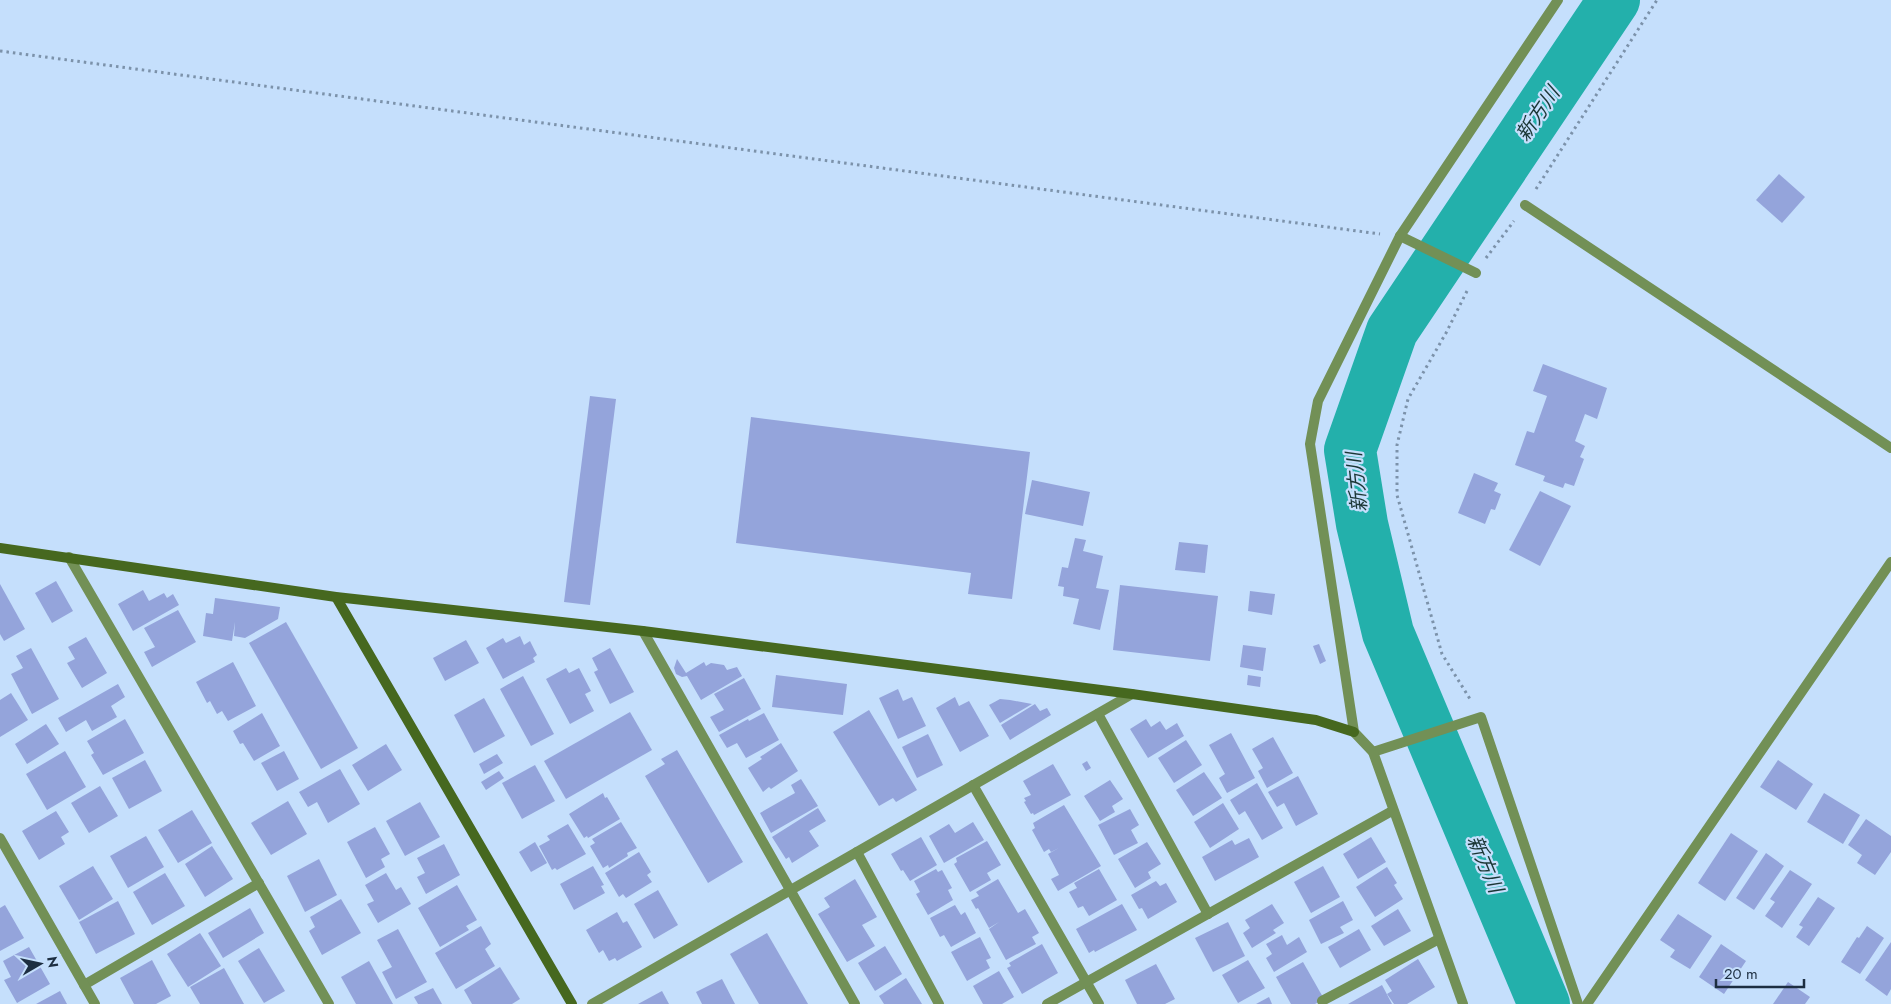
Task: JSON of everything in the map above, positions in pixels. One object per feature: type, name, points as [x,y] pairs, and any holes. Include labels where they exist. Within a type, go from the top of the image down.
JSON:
[{"type":"street","points":[[1354,732],[1310,444],[1318,401],[1400,236],[1558,0]]},
{"type":"street","points":[[1525,205],[1891,448]]},
{"type":"street","points":[[1400,236],[1476,273]]},
{"type":"street","points":[[0,548],[336,597],[643,631],[1132,694],[1316,720],[1354,732],[1372,752],[1462,1004]]},
{"type":"street","points":[[69,557],[329,1004]]},
{"type":"street","points":[[1587,1004],[1891,562]]},
{"type":"street","points":[[336,597],[572,1004]]},
{"type":"street","points":[[643,631],[855,1004]]},
{"type":"street","points":[[592,1004],[1132,694]]},
{"type":"street","points":[[1098,714],[1208,914]]},
{"type":"street","points":[[1372,752],[1481,717],[1578,1004]]},
{"type":"street","points":[[973,785],[1099,1004]]},
{"type":"street","points":[[1047,1004],[1392,810]]},
{"type":"street","points":[[0,838],[95,1004]]},
{"type":"street","points":[[857,852],[939,1004]]},
{"type":"street","points":[[84,985],[259,883]]},
{"type":"street","points":[[1322,1001],[1439,939]]},
{"type":"path","points":[[1481,717],[1442,654],[1396,495],[1397,445],[1408,399],[1446,332],[1476,273],[1525,205],[1657,0]]},
{"type":"path","points":[[0,51],[1400,236]]},
{"type":"building","points":[[1779,174],[1805,197],[1782,223],[1756,200]]},
{"type":"building","points":[[1543,364],[1607,388],[1597,419],[1585,414],[1575,441],[1585,446],[1580,457],[1584,459],[1574,486],[1565,483],[1563,488],[1543,481],[1545,476],[1515,465],[1527,431],[1534,433],[1547,396],[1533,391]]},
{"type":"building","points":[[590,396],[616,399],[590,605],[564,602]]},
{"type":"building","points":[[751,417],[1030,452],[1012,599],[968,594],[971,573],[736,543]]},
{"type":"building","points":[[1474,473],[1498,483],[1494,491],[1501,494],[1495,510],[1491,509],[1485,524],[1458,513]]},
{"type":"building","points":[[1032,480],[1090,492],[1083,526],[1025,514]]},
{"type":"building","points":[[1540,491],[1571,506],[1540,566],[1509,550]]},
{"type":"building","points":[[1075,538],[1086,540],[1083,551],[1103,556],[1096,588],[1109,590],[1100,630],[1073,624],[1079,599],[1063,596],[1064,587],[1058,586],[1062,567],[1068,568]]},
{"type":"building","points":[[1179,542],[1208,545],[1205,573],[1175,570]]},
{"type":"building","points":[[56,581],[73,611],[52,623],[35,593]]},
{"type":"building","points":[[0,584],[25,629],[4,641],[0,634]]},
{"type":"building","points":[[1120,585],[1218,596],[1210,661],[1113,650]]},
{"type":"building","points":[[143,590],[149,601],[164,593],[167,598],[173,594],[179,605],[133,631],[118,604]]},
{"type":"building","points":[[1250,591],[1275,594],[1272,615],[1248,611]]},
{"type":"building","points":[[215,598],[280,607],[278,619],[245,638],[234,636],[235,622],[232,641],[203,636],[206,613],[213,614]]},
{"type":"building","points":[[178,610],[196,642],[152,667],[144,652],[155,647],[144,628]]},
{"type":"building","points":[[286,622],[358,748],[321,769],[249,643]]},
{"type":"building","points":[[520,636],[524,645],[530,641],[537,655],[533,658],[535,662],[503,679],[486,648],[503,638],[506,643]]},
{"type":"building","points":[[86,637],[107,673],[82,688],[67,663],[75,659],[68,647]]},
{"type":"building","points":[[466,640],[479,663],[445,681],[433,658]]},
{"type":"building","points":[[1319,644],[1326,661],[1320,664],[1313,646]]},
{"type":"building","points":[[1243,645],[1266,648],[1263,671],[1240,667]]},
{"type":"building","points":[[31,648],[59,699],[32,714],[11,674],[23,668],[16,656]]},
{"type":"building","points":[[610,648],[634,692],[610,704],[594,672],[598,670],[592,658]]},
{"type":"building","points":[[677,659],[686,673],[704,662],[706,666],[711,663],[724,665],[727,670],[737,667],[742,676],[701,700],[687,676],[682,677],[676,674],[674,668]]},
{"type":"building","points":[[233,662],[256,706],[228,721],[222,711],[217,714],[210,701],[207,703],[196,682]]},
{"type":"building","points":[[566,668],[569,673],[579,668],[591,691],[585,694],[594,711],[570,724],[546,679]]},
{"type":"building","points":[[776,675],[847,684],[843,715],[772,707]]},
{"type":"building","points":[[1248,675],[1261,677],[1260,687],[1247,685]]},
{"type":"building","points":[[523,676],[554,734],[531,746],[500,689]]},
{"type":"building","points":[[744,678],[761,709],[719,732],[710,717],[724,710],[714,694]]},
{"type":"building","points":[[118,684],[125,697],[111,706],[117,717],[92,731],[86,720],[66,732],[58,718]]},
{"type":"building","points":[[898,689],[903,701],[912,697],[926,726],[898,739],[879,698]]},
{"type":"building","points":[[11,693],[28,720],[0,737],[0,700]]},
{"type":"building","points":[[955,697],[959,706],[969,701],[989,736],[960,752],[936,708]]},
{"type":"building","points":[[484,698],[505,736],[474,753],[454,715]]},
{"type":"building","points":[[1000,699],[1032,704],[1000,723],[989,705]]},
{"type":"building","points":[[1035,704],[1040,711],[1047,708],[1051,715],[1010,740],[1001,725]]},
{"type":"building","points":[[869,710],[917,790],[896,802],[893,798],[879,806],[833,732]]},
{"type":"building","points":[[630,712],[652,750],[566,799],[544,761]]},
{"type":"building","points":[[262,713],[280,746],[254,761],[243,743],[240,744],[233,731]]},
{"type":"building","points":[[764,713],[779,740],[746,758],[737,743],[727,748],[719,735],[748,719],[749,721]]},
{"type":"building","points":[[125,719],[144,753],[103,775],[91,755],[94,753],[87,741]]},
{"type":"building","points":[[1146,719],[1151,727],[1160,721],[1166,730],[1177,723],[1184,736],[1148,758],[1130,729]]},
{"type":"building","points":[[46,724],[59,744],[27,764],[15,744]]},
{"type":"building","points":[[1231,733],[1255,778],[1227,793],[1219,778],[1225,774],[1209,745]]},
{"type":"building","points":[[928,734],[943,765],[917,778],[902,747]]},
{"type":"building","points":[[1273,737],[1293,773],[1267,788],[1258,771],[1263,768],[1252,749]]},
{"type":"building","points":[[1186,740],[1202,765],[1174,783],[1158,758]]},
{"type":"building","points":[[781,743],[798,771],[771,789],[769,787],[763,792],[748,768],[762,759],[760,757]]},
{"type":"building","points":[[386,744],[402,770],[368,791],[352,765]]},
{"type":"building","points":[[677,750],[743,862],[708,883],[645,776],[665,764],[661,759]]},
{"type":"building","points":[[65,751],[86,787],[47,810],[26,774]]},
{"type":"building","points":[[284,751],[299,779],[277,791],[261,763]]},
{"type":"building","points":[[497,754],[503,763],[484,774],[479,764]]},
{"type":"building","points":[[145,760],[162,791],[129,809],[112,778]]},
{"type":"building","points":[[1778,760],[1813,784],[1796,810],[1760,787]]},
{"type":"building","points":[[1087,761],[1091,768],[1086,771],[1082,764]]},
{"type":"building","points":[[1053,764],[1071,795],[1034,815],[1033,813],[1031,814],[1024,802],[1026,801],[1024,798],[1031,795],[1023,781]]},
{"type":"building","points":[[535,765],[555,801],[522,819],[502,783]]},
{"type":"building","points":[[340,769],[360,804],[328,823],[317,802],[308,807],[299,792]]},
{"type":"building","points":[[499,771],[504,778],[486,790],[481,782]]},
{"type":"building","points":[[1204,772],[1222,798],[1193,816],[1176,790]]},
{"type":"building","points":[[1298,776],[1318,814],[1296,826],[1284,803],[1277,807],[1268,792]]},
{"type":"building","points":[[801,779],[818,806],[771,833],[760,813],[795,793],[791,785]]},
{"type":"building","points":[[1110,780],[1123,799],[1112,806],[1115,812],[1100,821],[1084,796]]},
{"type":"building","points":[[1257,783],[1283,828],[1262,840],[1245,811],[1239,815],[1230,800]]},
{"type":"building","points":[[100,786],[118,816],[89,833],[71,803]]},
{"type":"building","points":[[603,793],[620,819],[588,838],[587,836],[584,838],[569,814]]},
{"type":"building","points":[[1824,793],[1860,815],[1843,844],[1807,822]]},
{"type":"building","points":[[288,801],[307,834],[271,855],[251,823]]},
{"type":"building","points":[[420,802],[440,837],[405,856],[386,821]]},
{"type":"building","points":[[1223,803],[1239,829],[1210,848],[1194,822]]},
{"type":"building","points":[[1064,805],[1101,866],[1058,891],[1051,879],[1059,875],[1048,854],[1059,848],[1051,852],[1049,849],[1044,852],[1032,830],[1035,828],[1033,823]]},
{"type":"building","points":[[818,808],[826,821],[809,831],[819,846],[792,863],[789,857],[786,859],[772,837]]},
{"type":"building","points":[[1130,809],[1139,825],[1131,830],[1138,843],[1114,855],[1098,825]]},
{"type":"building","points":[[192,810],[212,843],[178,863],[158,830]]},
{"type":"building","points":[[56,811],[69,832],[61,837],[65,844],[39,860],[22,831]]},
{"type":"building","points":[[1866,819],[1891,836],[1891,852],[1875,875],[1857,863],[1862,855],[1848,845]]},
{"type":"building","points":[[621,822],[637,848],[627,853],[628,856],[609,868],[608,865],[603,868],[590,846],[595,843],[592,839]]},
{"type":"building","points":[[973,822],[984,840],[944,863],[929,836],[949,824],[955,833]]},
{"type":"building","points":[[568,824],[586,854],[557,870],[555,868],[552,870],[539,846],[550,840],[547,836]]},
{"type":"building","points":[[375,827],[390,854],[381,859],[385,867],[366,878],[347,842]]},
{"type":"building","points":[[1731,833],[1758,851],[1725,901],[1698,883]]},
{"type":"building","points":[[146,836],[164,867],[128,888],[110,856]]},
{"type":"building","points":[[921,837],[937,865],[910,881],[903,870],[901,871],[891,854]]},
{"type":"building","points":[[1371,837],[1386,862],[1358,879],[1343,854]]},
{"type":"building","points":[[1249,838],[1259,857],[1215,881],[1202,857],[1232,840],[1235,845]]},
{"type":"building","points":[[987,841],[1001,865],[987,873],[991,880],[970,892],[954,864],[957,862],[956,858]]},
{"type":"building","points":[[535,842],[547,863],[531,872],[519,852]]},
{"type":"building","points":[[1147,842],[1161,864],[1148,872],[1151,878],[1135,888],[1118,859]]},
{"type":"building","points":[[444,844],[460,875],[426,894],[417,877],[425,873],[417,858]]},
{"type":"building","points":[[212,846],[233,879],[205,897],[185,864]]},
{"type":"building","points":[[639,852],[651,872],[647,875],[652,882],[626,898],[623,894],[619,897],[605,873]]},
{"type":"building","points":[[1766,853],[1784,866],[1754,910],[1736,898]]},
{"type":"building","points":[[319,859],[337,895],[305,912],[287,876]]},
{"type":"building","points":[[93,866],[113,899],[79,920],[59,886]]},
{"type":"building","points":[[593,866],[604,885],[601,886],[605,893],[574,910],[560,884]]},
{"type":"building","points":[[1323,866],[1340,897],[1311,913],[1294,882]]},
{"type":"building","points":[[1387,867],[1397,883],[1394,885],[1403,899],[1375,917],[1356,887]]},
{"type":"building","points":[[936,869],[938,872],[942,870],[952,888],[948,890],[953,900],[928,915],[916,894],[920,892],[914,881]]},
{"type":"building","points":[[1099,869],[1117,900],[1089,916],[1083,906],[1078,908],[1069,892],[1077,888],[1074,883]]},
{"type":"building","points":[[1790,870],[1812,884],[1782,928],[1765,916],[1775,902],[1770,899]]},
{"type":"building","points":[[165,873],[185,906],[152,925],[133,892]]},
{"type":"building","points":[[386,873],[396,890],[401,887],[411,904],[378,923],[367,904],[374,901],[365,885]]},
{"type":"building","points":[[855,879],[877,917],[862,925],[875,946],[847,962],[818,914],[830,907],[824,898]]},
{"type":"building","points":[[998,879],[1018,913],[1025,909],[1039,933],[1032,937],[1036,944],[1006,960],[989,929],[999,922],[989,928],[978,908],[976,909],[971,900],[979,896],[976,892]]},
{"type":"building","points":[[1156,881],[1160,886],[1166,883],[1177,902],[1148,919],[1142,908],[1139,909],[1131,895]]},
{"type":"building","points":[[457,885],[477,920],[466,926],[469,930],[440,947],[418,908]]},
{"type":"building","points":[[658,890],[678,925],[654,939],[634,904]]},
{"type":"building","points":[[1818,897],[1835,908],[1809,946],[1796,937],[1803,927],[1799,925]]},
{"type":"building","points":[[341,899],[361,933],[322,955],[309,931],[315,927],[310,917]]},
{"type":"building","points":[[118,901],[135,934],[96,954],[79,922]]},
{"type":"building","points":[[1343,901],[1353,920],[1340,927],[1344,933],[1321,944],[1309,920]]},
{"type":"building","points":[[1122,904],[1137,930],[1095,952],[1094,950],[1089,953],[1076,929]]},
{"type":"building","points":[[1272,904],[1284,923],[1273,930],[1276,933],[1252,948],[1243,933],[1250,928],[1245,920]]},
{"type":"building","points":[[5,905],[24,938],[0,951],[0,908]]},
{"type":"building","points":[[955,905],[961,915],[965,912],[976,933],[951,947],[944,935],[940,937],[930,918]]},
{"type":"building","points":[[250,908],[264,933],[223,958],[208,933]]},
{"type":"building","points":[[1398,909],[1411,931],[1384,946],[1371,926]]},
{"type":"building","points":[[617,912],[623,923],[627,921],[642,947],[617,961],[615,958],[609,961],[603,950],[599,953],[586,930]]},
{"type":"building","points":[[1678,914],[1712,936],[1690,969],[1670,957],[1675,950],[1660,940]]},
{"type":"building","points":[[1228,922],[1245,956],[1213,972],[1195,938]]},
{"type":"building","points":[[481,926],[491,944],[485,949],[495,966],[456,989],[435,953]]},
{"type":"building","points":[[1867,926],[1884,938],[1860,974],[1841,962],[1857,937],[1859,938]]},
{"type":"building","points":[[398,929],[427,982],[396,999],[382,972],[392,967],[377,940]]},
{"type":"building","points":[[1359,929],[1371,950],[1340,968],[1328,947]]},
{"type":"building","points":[[200,933],[221,966],[188,987],[167,954]]},
{"type":"building","points":[[767,933],[808,1004],[759,1004],[730,954]]},
{"type":"building","points":[[1282,935],[1287,945],[1299,937],[1307,952],[1274,972],[1266,958],[1272,954],[1266,944]]},
{"type":"building","points":[[980,937],[991,958],[986,960],[990,968],[967,981],[951,952]]},
{"type":"building","points":[[1891,942],[1891,989],[1887,996],[1865,980]]},
{"type":"building","points":[[1042,944],[1058,973],[1022,994],[1007,968],[1011,966],[1009,963]]},
{"type":"building","points":[[1721,944],[1746,961],[1724,994],[1699,977]]},
{"type":"building","points":[[885,946],[902,974],[875,991],[858,963]]},
{"type":"building","points":[[29,947],[50,984],[17,1003],[4,980],[11,977],[3,961]]},
{"type":"building","points":[[259,948],[285,991],[264,1003],[238,961]]},
{"type":"building","points":[[1418,959],[1435,987],[1407,1004],[1394,1004],[1387,994],[1392,991],[1385,980]]},
{"type":"building","points":[[152,960],[171,996],[156,1004],[134,1004],[120,978]]},
{"type":"building","points":[[1248,960],[1265,988],[1238,1003],[1222,975]]},
{"type":"building","points":[[369,961],[393,1004],[356,1004],[341,977]]},
{"type":"building","points":[[1303,962],[1324,999],[1315,1004],[1291,1004],[1276,977]]},
{"type":"building","points":[[1156,964],[1175,999],[1165,1004],[1137,1004],[1125,980]]},
{"type":"building","points":[[500,967],[520,999],[512,1004],[472,1004],[464,990]]},
{"type":"building","points":[[224,968],[244,1004],[200,1004],[190,987]]},
{"type":"building","points":[[999,971],[1014,997],[1002,1004],[983,1004],[973,986]]},
{"type":"building","points":[[906,978],[922,1004],[884,1004],[879,996]]},
{"type":"building","points":[[722,979],[735,1004],[702,1004],[696,992]]},
{"type":"building","points":[[1788,982],[1810,997],[1805,1004],[1773,1004]]},
{"type":"building","points":[[1382,985],[1392,1004],[1348,1004]]},
{"type":"building","points":[[433,988],[442,1004],[418,1004],[414,997]]},
{"type":"building","points":[[60,991],[67,1004],[36,1004]]},
{"type":"building","points":[[662,991],[669,1004],[638,1004]]},
{"type":"building","points":[[1269,997],[1272,1004],[1256,1004]]},
{"type":"waterway","name":"新方川","points":[[1544,1004],[1388,633],[1362,524],[1350,450],[1392,331],[1614,0]]}]
